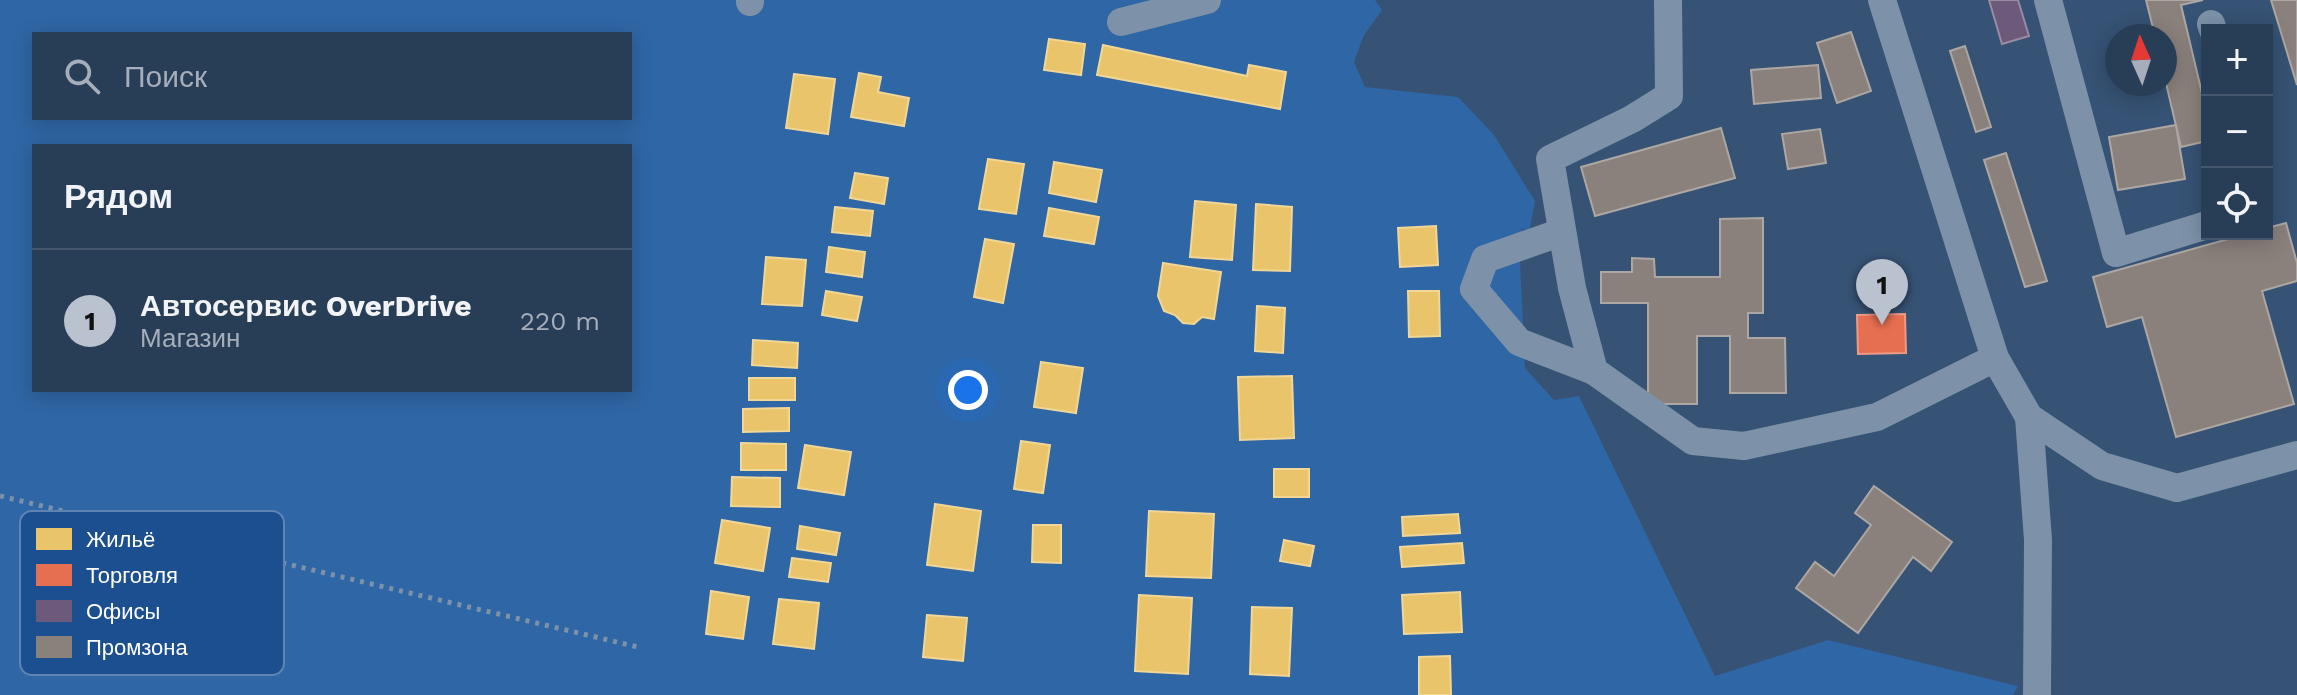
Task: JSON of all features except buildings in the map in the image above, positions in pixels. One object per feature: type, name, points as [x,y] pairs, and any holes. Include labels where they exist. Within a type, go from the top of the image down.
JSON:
[{"type":"street","points":[[1121,22],[1207,0]]},
{"type":"street","points":[[1594,371],[1572,288],[1550,159],[1632,119],[1669,96],[1668,0]]},
{"type":"street","points":[[1882,0],[1995,358],[2029,417],[2038,540],[2038,694]]},
{"type":"street","points":[[2048,0],[2116,253],[2201,227]]},
{"type":"street","points":[[1562,232],[1485,259],[1474,289],[1519,342],[1594,371],[1693,441],[1744,446],[1877,417],[1995,358]]},
{"type":"street","points":[[2029,417],[2102,466],[2177,488],[2297,455]]},
{"type":"path","points":[[0,496],[63,511]]},
{"type":"path","points":[[284,563],[642,648]]},
{"type":"shaded area","points":[[0,0],[1375,0],[1382,10],[1364,35],[1354,62],[1365,87],[1458,97],[1494,135],[1535,201],[1529,233],[1521,228],[1529,251],[1519,240],[1525,368],[1554,400],[1579,396],[1715,676],[1828,640],[2018,686],[2013,695],[0,695]]},
{"type":"place","name":"Автосервис OverDrive","points":[[1882,325]]}]
